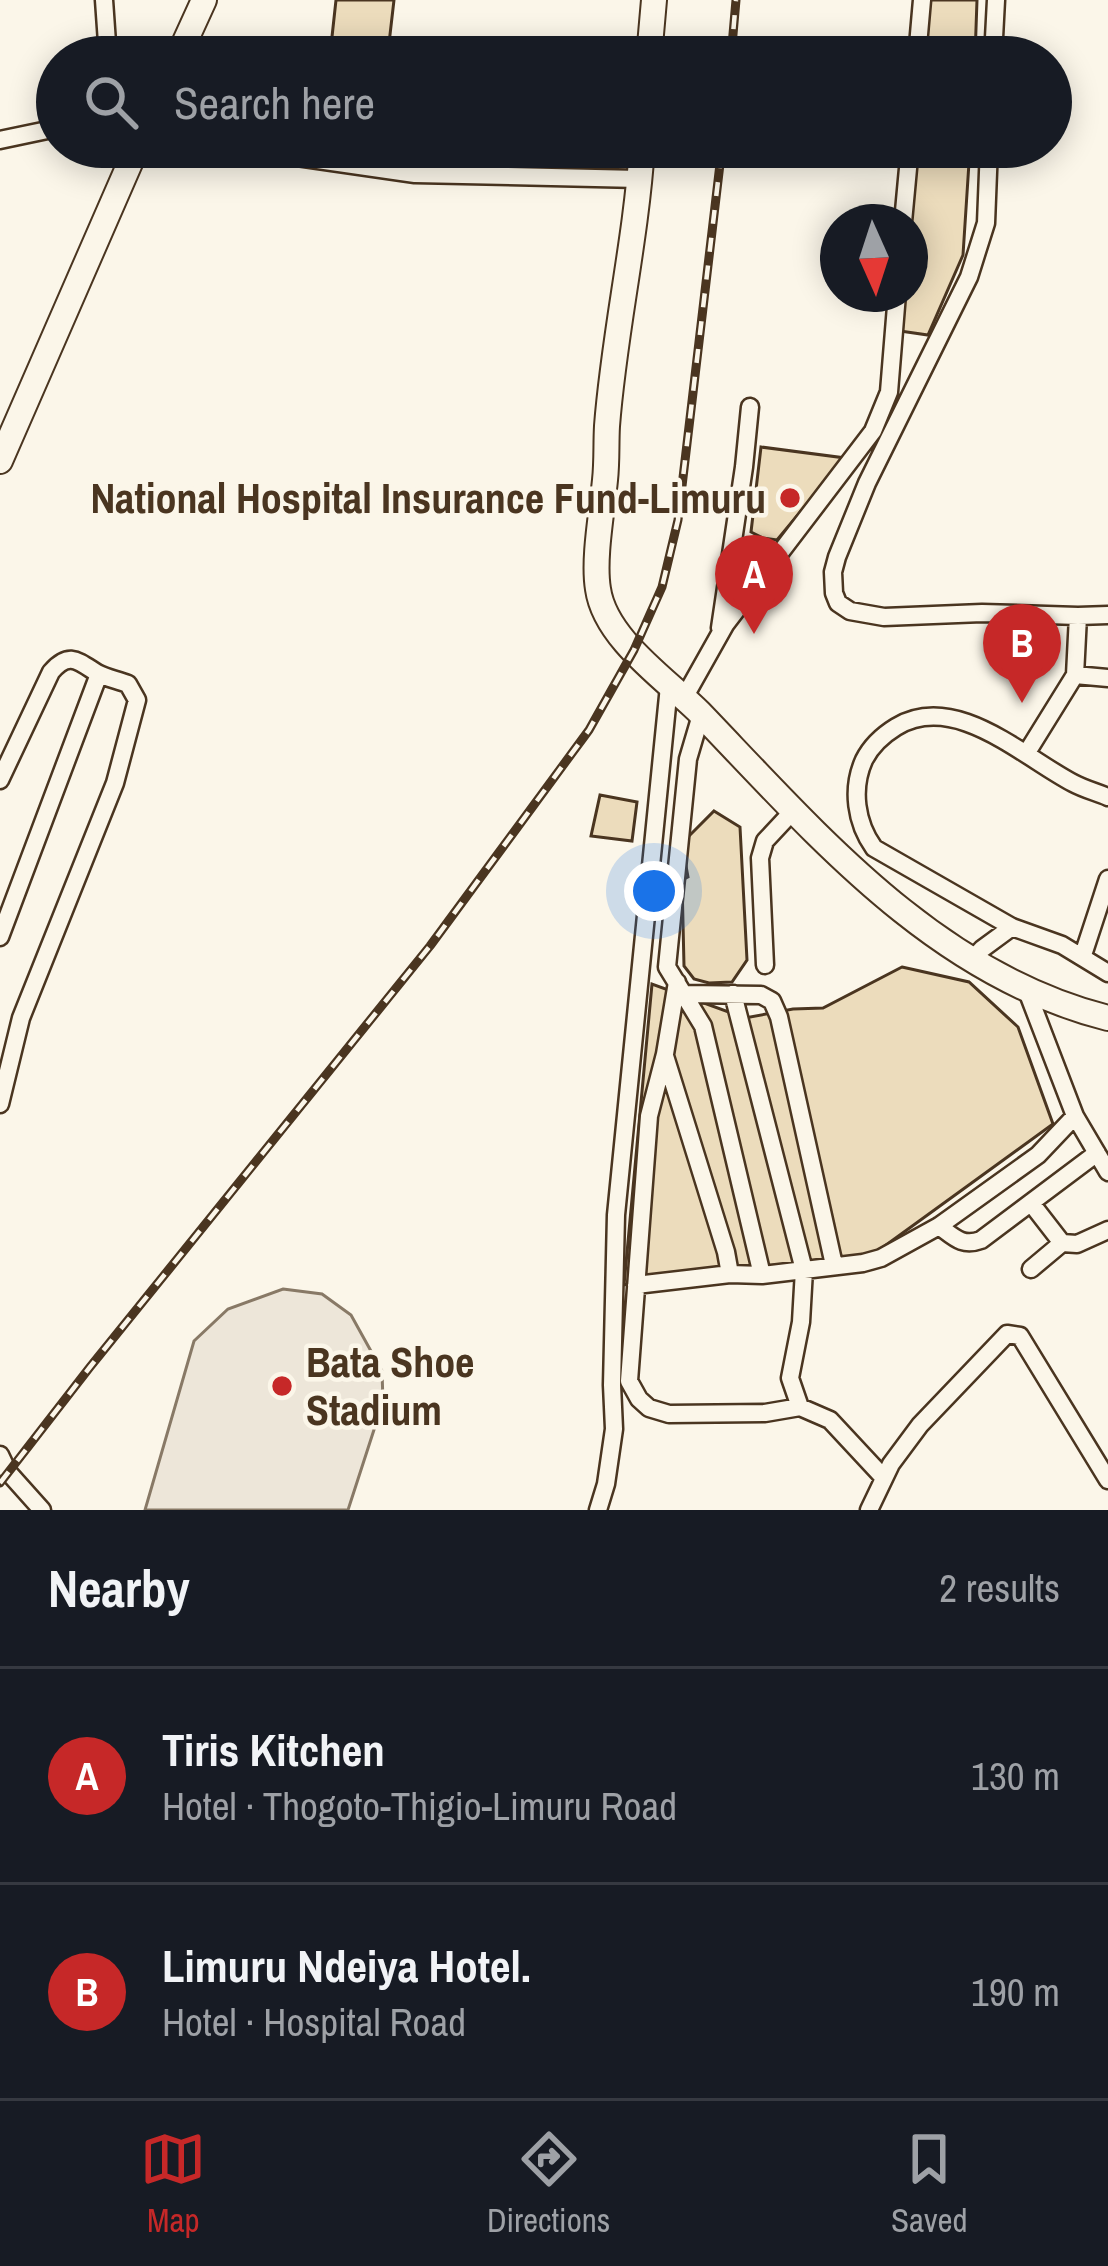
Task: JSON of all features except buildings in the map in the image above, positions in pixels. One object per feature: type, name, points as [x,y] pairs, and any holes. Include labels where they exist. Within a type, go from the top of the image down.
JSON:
[{"type":"highway","points":[[188,36],[204,0]]},
{"type":"highway","points":[[651,36],[655,0]]},
{"type":"highway","points":[[0,461],[128,168]]},
{"type":"highway","points":[[640,168],[607,425],[598,590],[616,629],[874,888],[971,962],[1027,991],[1108,1016]]},
{"type":"street","points":[[104,0],[106,36]]},
{"type":"street","points":[[919,36],[922,0]]},
{"type":"street","points":[[994,36],[996,0]]},
{"type":"street","points":[[0,140],[36,132]]},
{"type":"street","points":[[373,168],[415,174],[639,179]]},
{"type":"street","points":[[905,204],[908,168]]},
{"type":"street","points":[[988,168],[986,223],[969,278],[867,483],[832,572],[834,592],[838,603],[850,611],[884,617],[1108,615]]},
{"type":"street","points":[[598,1510],[614,1430],[616,1215],[649,901],[685,700],[719,635],[873,431],[889,392],[896,312]]},
{"type":"street","points":[[719,635],[750,407]]},
{"type":"street","points":[[882,408],[901,416]]},
{"type":"street","points":[[1026,754],[1076,675],[1078,616]]},
{"type":"street","points":[[0,779],[60,661],[81,662],[128,684],[137,700],[115,783],[21,1018],[0,1104]]},
{"type":"street","points":[[0,937],[99,674]]},
{"type":"street","points":[[1076,675],[1108,678]]},
{"type":"street","points":[[685,700],[688,759],[668,967],[703,1027],[762,1275]]},
{"type":"street","points":[[1108,797],[1075,784],[959,720],[934,714],[915,717],[879,738],[857,782],[858,816],[874,848],[1012,927],[1083,955],[1108,973]]},
{"type":"street","points":[[765,965],[760,858],[765,841],[793,811]]},
{"type":"street","points":[[1083,955],[1108,879]]},
{"type":"street","points":[[971,962],[1012,927]]},
{"type":"street","points":[[680,988],[761,995],[772,1001],[834,1265]]},
{"type":"street","points":[[680,988],[649,1116],[629,1381],[649,1408],[669,1414],[765,1413],[800,1407],[830,1420],[884,1478]]},
{"type":"street","points":[[1027,991],[1076,1116],[1108,1172]]},
{"type":"street","points":[[733,994],[804,1270],[801,1322],[790,1378],[800,1407]]},
{"type":"street","points":[[665,1054],[730,1274]]},
{"type":"street","points":[[636,1285],[762,1275],[881,1258],[939,1226],[1038,1155],[1076,1116]]},
{"type":"street","points":[[939,1226],[961,1243],[981,1240],[1097,1153]]},
{"type":"street","points":[[1031,1203],[1062,1243]]},
{"type":"street","points":[[1031,1269],[1062,1243],[1077,1244],[1108,1230]]},
{"type":"street","points":[[869,1510],[891,1464],[920,1425],[1006,1334],[1020,1336],[1108,1480]]},
{"type":"street","points":[[0,1455],[8,1472],[42,1510]]},
{"type":"shaded area","name":"Bata Shoe Stadium","points":[[283,1289],[322,1294],[351,1315],[382,1371],[383,1402],[348,1510],[145,1510],[194,1341],[228,1309]]},
{"type":"railway","points":[[733,36],[736,0]]},
{"type":"railway","points":[[0,1483],[430,946],[589,730],[634,650],[662,587],[678,520],[720,168]]},
{"type":"place","name":"National Hospital Insurance Fund-Limuru","points":[[790,498]]},
{"type":"place","name":"Tiris Kitchen","points":[[754,634]]},
{"type":"place","name":"Limuru Ndeiya Hotel.","points":[[1022,703]]},
{"type":"place","name":"Bata Shoe Stadium","points":[[282,1386]]}]
